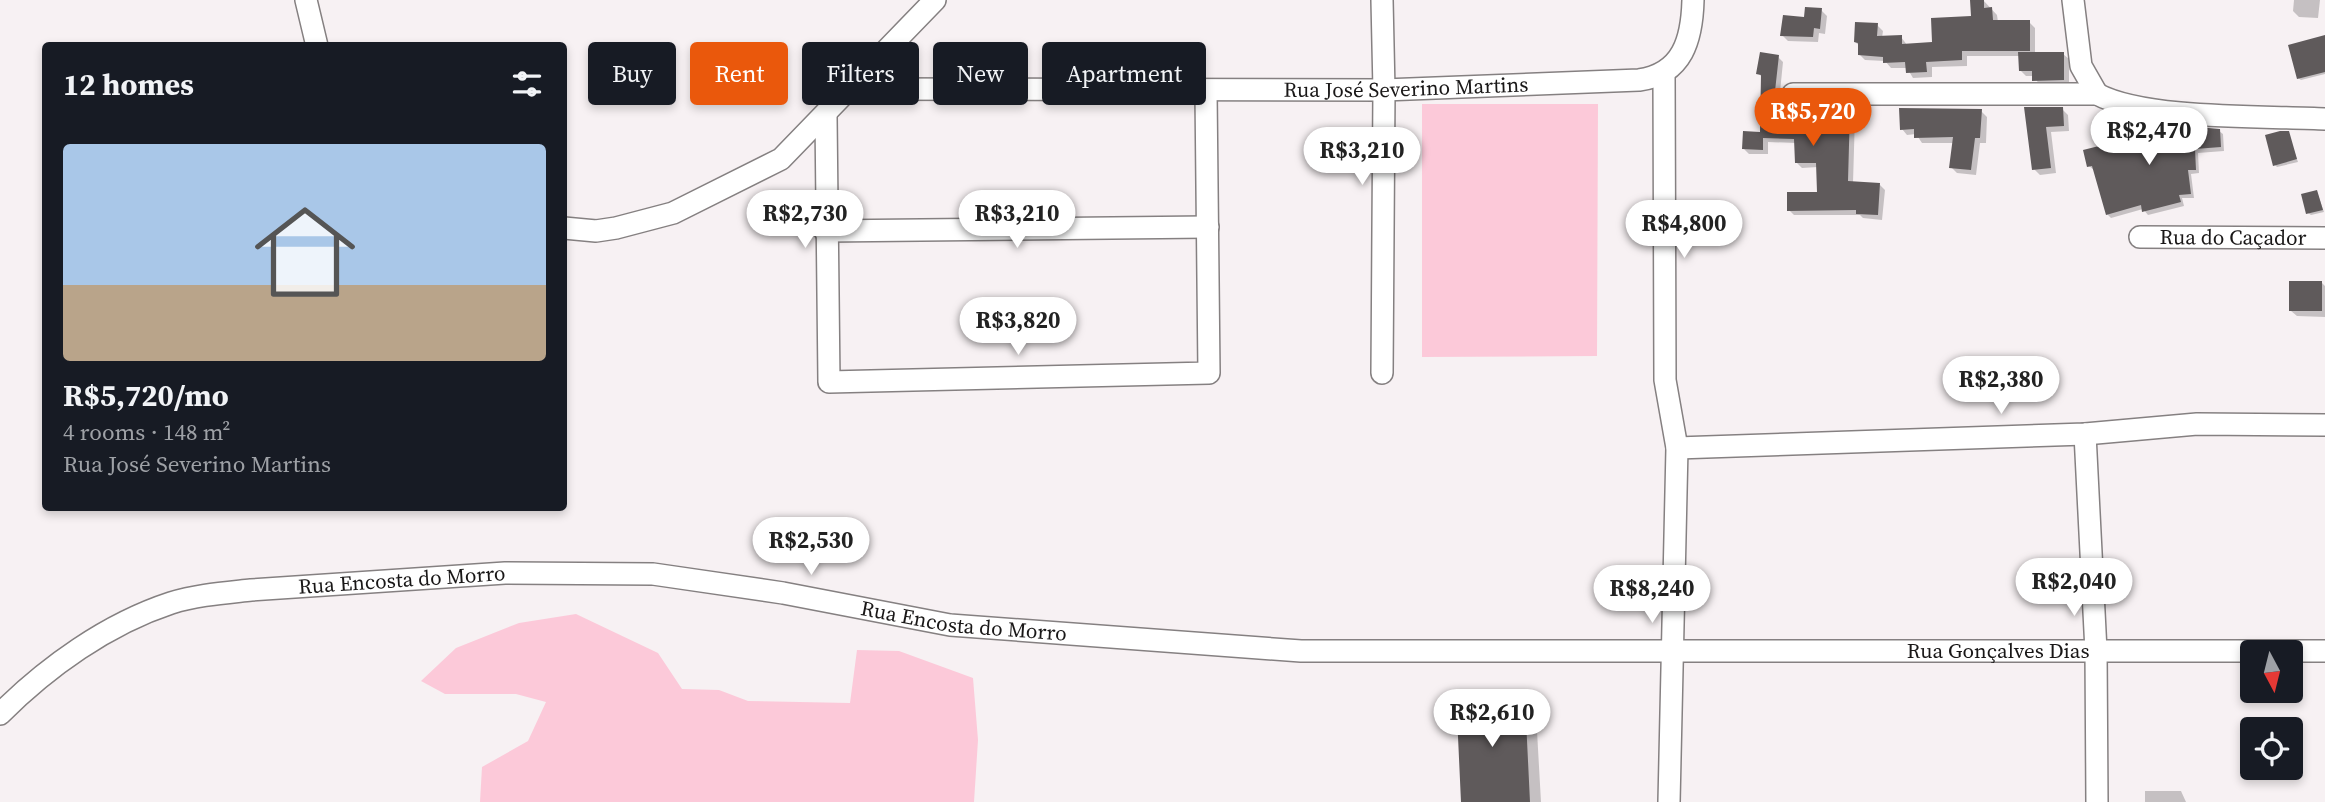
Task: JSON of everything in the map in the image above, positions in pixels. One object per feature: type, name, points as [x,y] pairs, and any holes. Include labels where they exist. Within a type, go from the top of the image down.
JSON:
[{"type":"street","points":[[306,0],[316,42]]},
{"type":"street","points":[[895,42],[935,0]]},
{"type":"street","points":[[1382,0],[1382,373]]},
{"type":"street","points":[[1669,802],[1677,448],[1664,380],[1664,74],[1685,50],[1691,30],[1693,0]]},
{"type":"street","points":[[2073,0],[2081,66],[2097,94]]},
{"type":"street","name":"Rua José Severino Martins","points":[[1206,92],[1384,90],[1639,80],[1664,74]]},
{"type":"street","name":"Rua José Severino Martins","points":[[919,90],[1042,91]]},
{"type":"street","points":[[825,117],[829,382],[1209,373],[1206,92]]},
{"type":"street","points":[[1793,94],[2097,94],[2111,102],[2160,111],[2325,119]]},
{"type":"street","points":[[567,228],[596,231],[616,228],[684,208],[781,159],[836,105]]},
{"type":"street","points":[[825,231],[1208,227]]},
{"type":"street","name":"Rua do Caçador","points":[[2140,237],[2325,238]]},
{"type":"street","points":[[1677,448],[2085,434],[2197,424],[2325,425]]},
{"type":"street","points":[[2085,434],[2096,651],[2097,802]]},
{"type":"street","name":"Rua Encosta do Morro","points":[[0,714],[63,659],[131,620],[171,603],[223,593],[505,573],[653,574],[770,590],[950,625],[1206,646],[1383,653],[1672,652]]},
{"type":"street","name":"Rua Gonçalves Dias","points":[[1672,652],[2325,651]]},
{"type":"shaded area","points":[[1422,104],[1598,104],[1597,356],[1422,357]]},
{"type":"shaded area","points":[[576,614],[658,653],[682,689],[719,690],[748,701],[850,703],[857,650],[899,651],[973,678],[978,740],[974,802],[480,802],[482,767],[528,741],[546,702],[516,694],[445,694],[421,681],[456,648],[519,623]]},
{"type":"building","points":[[1970,0],[1984,0],[1984,8],[1992,7],[1993,20],[2030,20],[2030,51],[1962,51],[1962,60],[1926,62],[1927,72],[1906,73],[1905,62],[1883,63],[1883,57],[1858,55],[1858,43],[1854,42],[1855,22],[1878,23],[1877,36],[1902,35],[1902,44],[1932,42],[1931,18],[1971,16]]},
{"type":"building","points":[[1805,7],[1822,8],[1820,29],[1814,28],[1813,37],[1780,36],[1783,15],[1804,17]]},
{"type":"building","points":[[2325,35],[2325,72],[2297,79],[2288,45]]},
{"type":"building","points":[[1760,52],[1779,55],[1774,100],[1781,100],[1784,107],[1850,109],[1848,181],[1880,183],[1878,215],[1856,214],[1856,210],[1787,211],[1787,192],[1817,192],[1816,163],[1795,163],[1794,139],[1763,138],[1763,150],[1742,149],[1743,131],[1760,132],[1761,75],[1756,74]]},
{"type":"building","points":[[2018,52],[2064,52],[2064,80],[2032,81],[2032,71],[2019,71]]},
{"type":"building","points":[[2024,107],[2063,107],[2064,126],[2046,127],[2051,168],[2032,170]]},
{"type":"building","points":[[1899,108],[1982,109],[1980,138],[1975,138],[1971,170],[1949,168],[1953,137],[1914,138],[1914,129],[1900,130]]},
{"type":"building","points":[[2162,124],[2220,129],[2221,147],[2195,149],[2196,170],[2188,170],[2191,194],[2179,195],[2181,202],[2142,212],[2141,205],[2106,215],[2092,166],[2087,167],[2083,150],[2163,130]]},
{"type":"building","points":[[2289,131],[2297,159],[2273,166],[2265,135]]},
{"type":"building","points":[[2317,190],[2323,210],[2306,214],[2301,194]]},
{"type":"building","points":[[2289,281],[2322,281],[2322,311],[2289,311]]},
{"type":"building","points":[[1485,691],[1486,702],[1525,699],[1530,802],[1461,802],[1456,693]]}]
